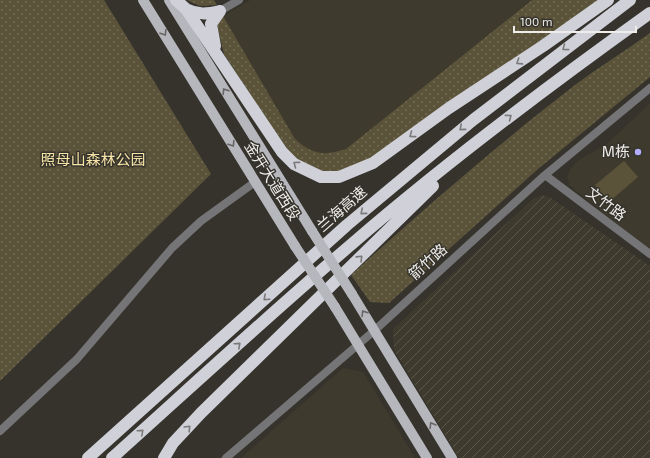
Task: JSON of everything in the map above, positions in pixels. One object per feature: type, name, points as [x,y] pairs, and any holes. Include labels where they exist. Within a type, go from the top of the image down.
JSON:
[{"type":"highway","points":[[176,0],[186,9],[195,14],[220,11]]},
{"type":"highway","points":[[186,9],[282,152],[294,164],[306,171],[321,177],[339,177],[373,164],[449,108],[537,50],[608,0]]},
{"type":"highway","name":"兰海高速","points":[[88,458],[347,225],[473,120],[630,0]]},
{"type":"highway","points":[[220,11],[211,24],[213,41],[220,58]]},
{"type":"highway","points":[[112,458],[353,242],[486,134],[568,72],[650,13]]},
{"type":"highway","points":[[164,458],[173,443],[201,414],[486,134]]},
{"type":"main road","name":"金开大道西段","points":[[143,0],[428,458]]},
{"type":"main road","name":"金开大道西段","points":[[169,0],[312,232],[375,330],[452,458]]},
{"type":"street","points":[[220,11],[239,0]]},
{"type":"street","name":"箭竹路","points":[[226,458],[375,330],[545,175],[650,88]]},
{"type":"street","name":"文竹路","points":[[545,175],[650,254]]},
{"type":"street","points":[[0,431],[76,359],[172,248],[201,221],[255,182]]},
{"type":"shaded area","points":[[250,0],[532,0],[346,149],[331,154],[317,153],[305,148],[295,139],[223,16]]},
{"type":"shaded area","points":[[650,103],[650,250],[570,186],[567,178],[569,171],[576,162],[608,143]]},
{"type":"shaded area","points":[[542,195],[551,198],[650,266],[650,458],[459,458],[394,350],[393,329],[533,199]]},
{"type":"shaded area","points":[[343,368],[363,372],[415,458],[241,458]]},
{"type":"green space","name":"照母山森林公园","points":[[0,0],[104,0],[211,174],[0,381]]},
{"type":"green space","points":[[187,0],[214,0],[217,5],[200,6]]},
{"type":"green space","points":[[532,0],[598,0],[371,160],[347,170],[332,173],[310,167],[297,159],[286,149],[224,54],[218,30],[218,22],[223,16],[295,139],[313,151],[319,153],[331,153],[346,149]]},
{"type":"green space","points":[[650,33],[650,77],[538,169],[389,303],[370,302],[351,275],[433,202],[517,131],[575,85]]},
{"type":"green space","points":[[624,161],[638,177],[609,202],[595,185]]},
{"type":"place","name":"M栋","points":[[638,152]]}]
